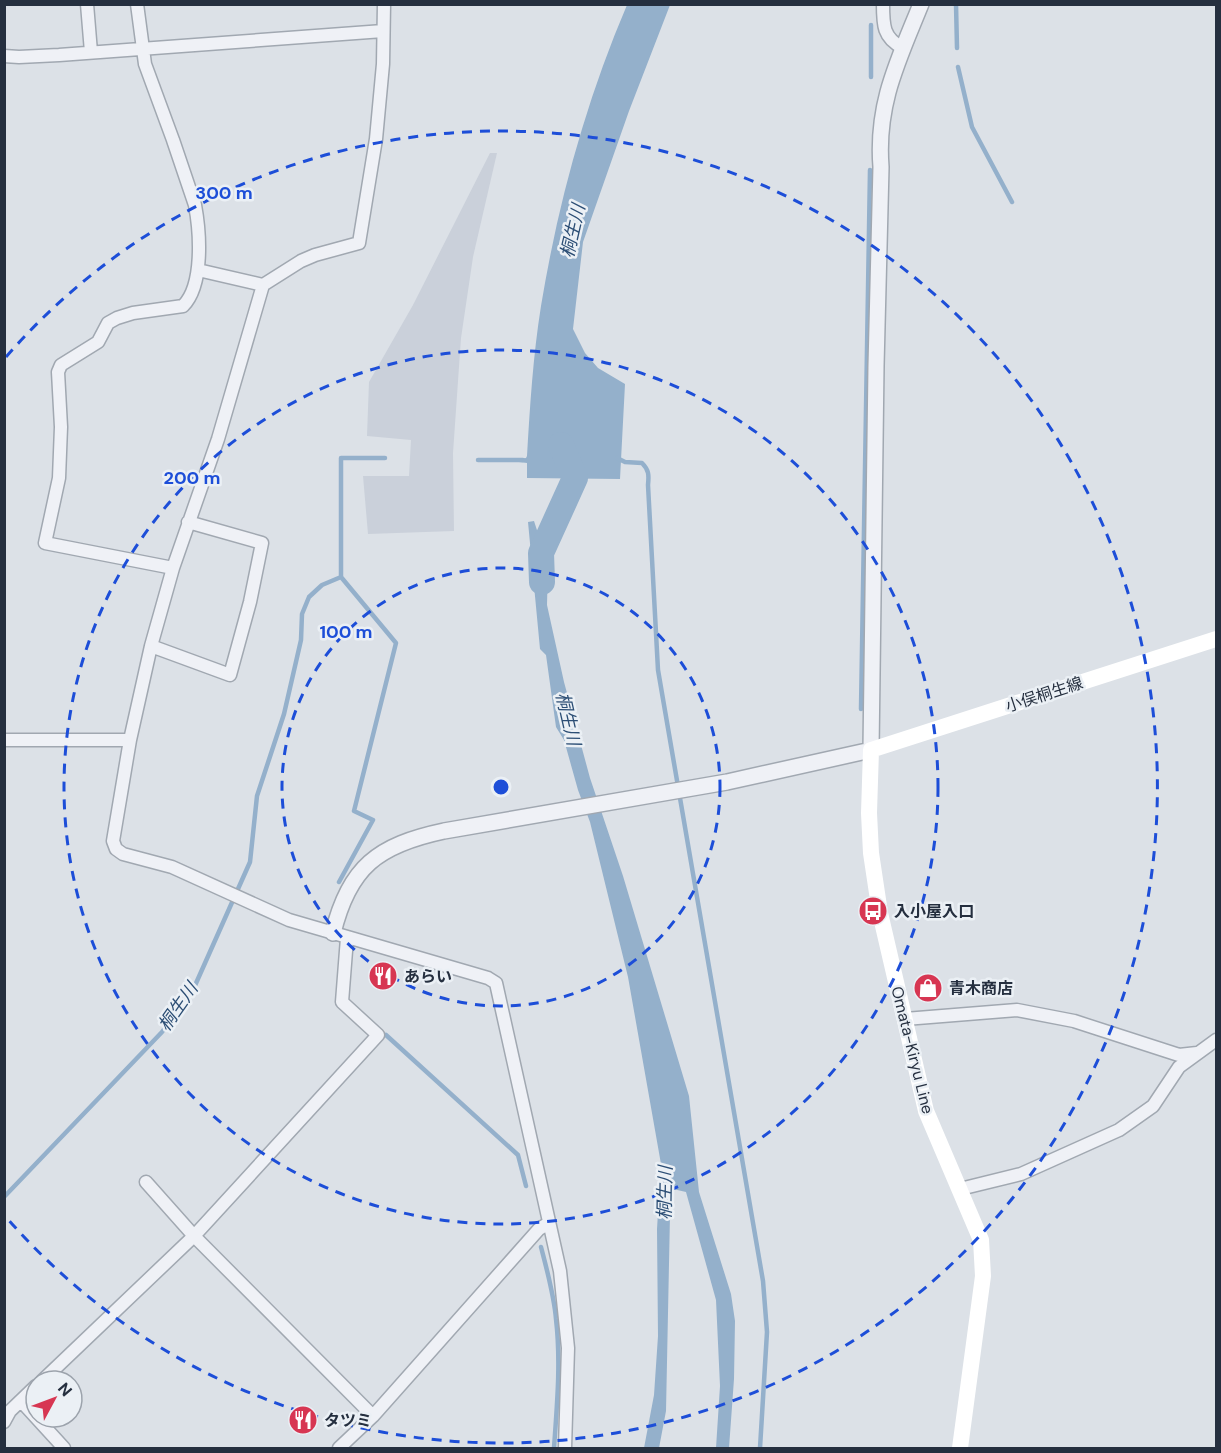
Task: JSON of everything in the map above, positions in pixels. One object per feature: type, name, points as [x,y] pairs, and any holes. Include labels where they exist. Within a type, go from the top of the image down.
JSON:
[{"type":"main road","name":"小俣桐生線","points":[[871,750],[1216,639]]},
{"type":"main road","name":"Omata-Kiryu Line","points":[[871,750],[869,813],[873,873],[878,903],[926,1111],[981,1240],[983,1261],[960,1449]]},
{"type":"street","points":[[87,4],[91,52]]},
{"type":"street","points":[[137,4],[141,49],[145,64],[195,205],[198,270],[194,293],[183,306],[133,313],[117,318],[108,323],[98,342],[61,365],[58,372],[61,427],[59,478],[45,543],[173,568]]},
{"type":"street","points":[[384,4],[376,139],[359,243],[308,258],[263,285],[218,439],[173,568],[151,646],[130,740],[113,834],[114,845],[123,854],[153,861],[194,877],[289,920],[488,978],[496,983],[560,1271],[568,1348],[565,1449]]},
{"type":"street","points":[[883,4],[886,35],[893,43],[903,48]]},
{"type":"street","points":[[55,1369],[194,1236],[378,1035],[342,1002],[340,936],[345,895],[363,868],[393,846],[423,836],[720,783],[871,750],[881,167],[879,143],[888,89],[921,4]]},
{"type":"street","points":[[4,56],[141,49],[383,31]]},
{"type":"street","points":[[198,270],[263,285]]},
{"type":"street","points":[[151,646],[230,675],[250,602],[262,543],[188,522]]},
{"type":"street","points":[[4,740],[130,740]]},
{"type":"street","points":[[905,1019],[1017,1010],[1074,1021],[1179,1055],[1199,1053]]},
{"type":"street","points":[[960,1189],[1021,1174],[1119,1130],[1153,1106],[1179,1067],[1216,1040]]},
{"type":"street","points":[[147,1182],[194,1236],[373,1416]]},
{"type":"street","points":[[339,1449],[373,1416],[539,1229],[549,1223]]},
{"type":"street","points":[[4,1422],[10,1411],[24,1398]]},
{"type":"street","points":[[21,1401],[64,1449]]},
{"type":"shaded area","points":[[490,153],[497,153],[473,257],[461,338],[453,453],[454,531],[368,534],[363,476],[409,476],[411,440],[367,436],[369,382],[413,305]]},
{"type":"water","points":[[627,5],[670,5],[629,111],[583,242],[573,329],[585,353],[598,368],[625,384],[620,479],[527,478],[527,463],[519,462],[519,459],[527,456],[538,325],[556,229],[586,115]]},
{"type":"water","points":[[534,521],[548,564],[547,605],[564,682],[590,778],[623,876],[689,1096],[699,1192],[731,1294],[735,1321],[729,1448],[716,1448],[720,1386],[716,1300],[686,1192],[673,1189],[670,1215],[666,1411],[659,1448],[644,1448],[654,1395],[658,1336],[657,1229],[661,1164],[628,977],[590,822],[564,740],[556,727],[546,655],[540,649],[528,522]]},
{"type":"waterway","points":[[956,4],[957,48]]},
{"type":"waterway","points":[[871,25],[871,77]]},
{"type":"waterway","points":[[958,67],[972,127],[1012,202]]},
{"type":"waterway","points":[[861,709],[870,170]]},
{"type":"waterway","name":"桐生川","points":[[542,582],[541,553],[575,478],[561,445]]},
{"type":"waterway","points":[[339,882],[373,820],[354,811],[396,643],[341,577],[341,458],[385,458]]},
{"type":"waterway","points":[[617,458],[625,462],[642,463],[648,475],[658,670],[763,1281],[767,1332],[760,1448]]},
{"type":"waterway","points":[[478,460],[523,460]]},
{"type":"waterway","name":"桐生川","points":[[4,1197],[162,1032],[193,990],[250,862],[257,796],[284,714],[301,640],[302,614],[309,597],[322,585],[341,577]]},
{"type":"waterway","points":[[386,1035],[518,1155],[526,1186]]},
{"type":"waterway","points":[[541,1247],[552,1292],[557,1335],[558,1384],[554,1448]]},
{"type":"place","name":"入小屋入口","points":[[873,911]]},
{"type":"place","name":"あらい","points":[[383,976]]},
{"type":"place","name":"青木商店","points":[[928,988]]},
{"type":"place","name":"タツミ","points":[[303,1420]]}]
